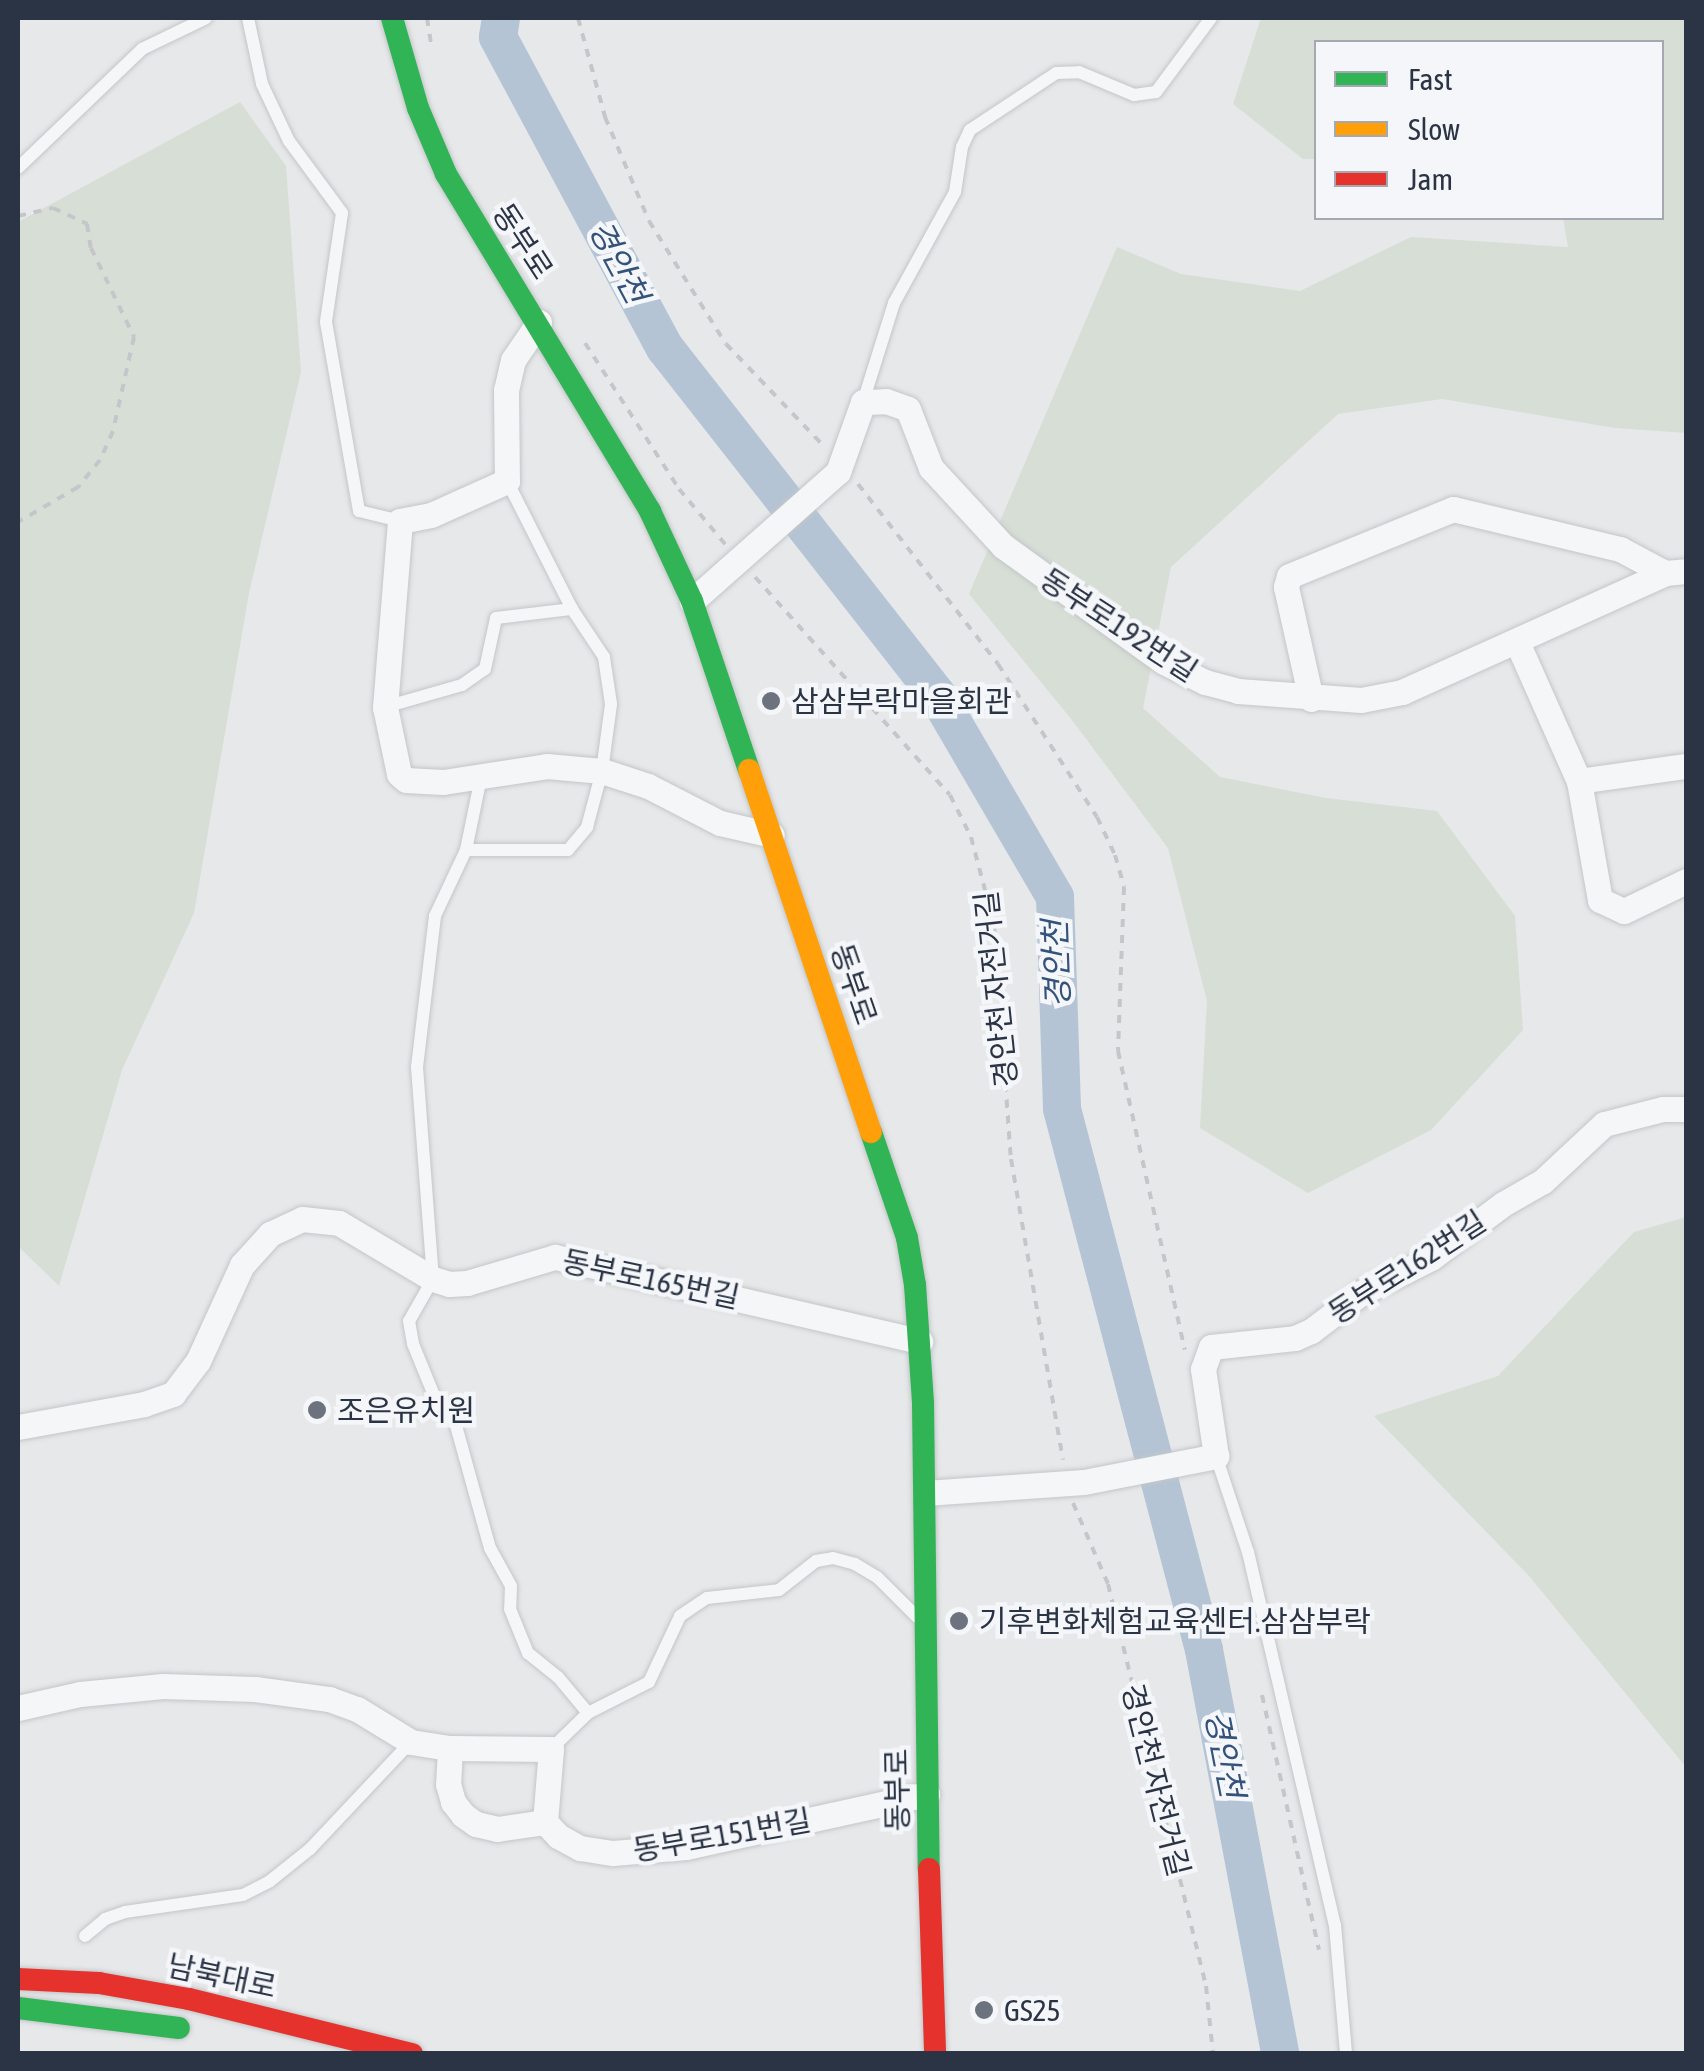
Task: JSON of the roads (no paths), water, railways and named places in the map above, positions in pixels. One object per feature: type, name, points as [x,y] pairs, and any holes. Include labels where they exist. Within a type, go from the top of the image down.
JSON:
[{"type":"main road","name":"동부로","points":[[392,18],[429,139],[460,201],[539,322],[698,596],[772,835],[907,1238],[920,1341],[930,1493],[926,1794],[935,2054]]},
{"type":"main road","points":[[414,18],[426,77],[472,187],[665,504],[916,1230],[933,1340],[930,1493],[958,2054]]},
{"type":"main road","name":"남북대로","points":[[18,1979],[100,1983],[190,1999],[412,2054]]},
{"type":"main road","name":"남북대로","points":[[18,2008],[201,2031]]},
{"type":"street","points":[[539,322],[513,360],[506,390],[507,481],[431,515],[400,522],[385,707],[396,764],[406,780],[442,782],[547,766],[602,771],[648,786],[720,823],[772,835]]},
{"type":"street","name":"동부로192번길","points":[[863,402],[886,401],[908,410],[931,468],[1004,546],[1164,662],[1206,682],[1238,691],[1361,700],[1402,692],[1676,572]]},
{"type":"street","points":[[698,596],[840,467],[863,402]]},
{"type":"street","points":[[1311,699],[1286,587],[1289,576],[1453,509],[1620,549],[1676,572]]},
{"type":"street","points":[[1517,642],[1579,780],[1600,900],[1624,911],[1686,881]]},
{"type":"street","points":[[1579,780],[1686,766]]},
{"type":"street","name":"동부로162번길","points":[[1216,1456],[1204,1370],[1212,1347],[1295,1338],[1311,1330],[1361,1293],[1431,1258],[1503,1204],[1543,1182],[1604,1124],[1662,1110],[1686,1109]]},
{"type":"street","points":[[18,1426],[144,1404],[172,1394],[198,1362],[242,1265],[256,1246],[287,1224],[302,1219],[339,1224],[434,1279]]},
{"type":"street","name":"동부로165번길","points":[[434,1279],[468,1283],[555,1256],[920,1341]]},
{"type":"street","points":[[930,1493],[1076,1483],[1216,1456]]},
{"type":"street","points":[[18,1708],[80,1694],[164,1686],[256,1689],[343,1704],[411,1742],[450,1748],[550,1749],[545,1822],[497,1828],[476,1824],[464,1815],[453,1802],[448,1784],[450,1748]]},
{"type":"street","name":"동부로151번길","points":[[545,1822],[558,1836],[580,1848],[613,1853],[686,1848],[926,1794]]},
{"type":"lane","points":[[18,168],[142,49],[206,18]]},
{"type":"lane","points":[[248,18],[262,84],[289,141],[342,213],[326,322],[359,511],[400,522]]},
{"type":"lane","points":[[863,402],[894,303],[955,192],[962,147],[970,130],[1056,72],[1079,72],[1134,95],[1156,92],[1211,18]]},
{"type":"lane","points":[[466,850],[568,850],[586,827],[602,771],[611,704],[604,657],[572,610],[507,481]]},
{"type":"lane","points":[[385,707],[462,685],[486,669],[496,618],[572,610]]},
{"type":"lane","points":[[481,776],[466,850],[435,916],[417,1067],[434,1279],[409,1321],[413,1344],[436,1400],[456,1422],[490,1548],[511,1586],[510,1609],[528,1653],[558,1677],[588,1713]]},
{"type":"lane","points":[[1216,1456],[1248,1552],[1335,1925],[1346,2054]]},
{"type":"lane","points":[[550,1749],[588,1713],[649,1682],[672,1628],[692,1605],[729,1592],[779,1590],[816,1561],[833,1558],[855,1564],[877,1577],[926,1626]]},
{"type":"lane","points":[[85,1936],[105,1920],[126,1912],[242,1895],[270,1881],[310,1849],[411,1742]]},
{"type":"waterway","name":"경안천","points":[[501,18],[498,37],[665,348],[937,695],[1055,897],[1062,1109],[1204,1650],[1280,2054]]},
{"type":"place","name":"삼삼부락마을회관","points":[[771,701]]},
{"type":"place","name":"조은유치원","points":[[317,1410]]},
{"type":"place","name":"기후변화체험교육센터.삼삼부락","points":[[959,1621]]},
{"type":"place","name":"GS25","points":[[984,2010]]}]
